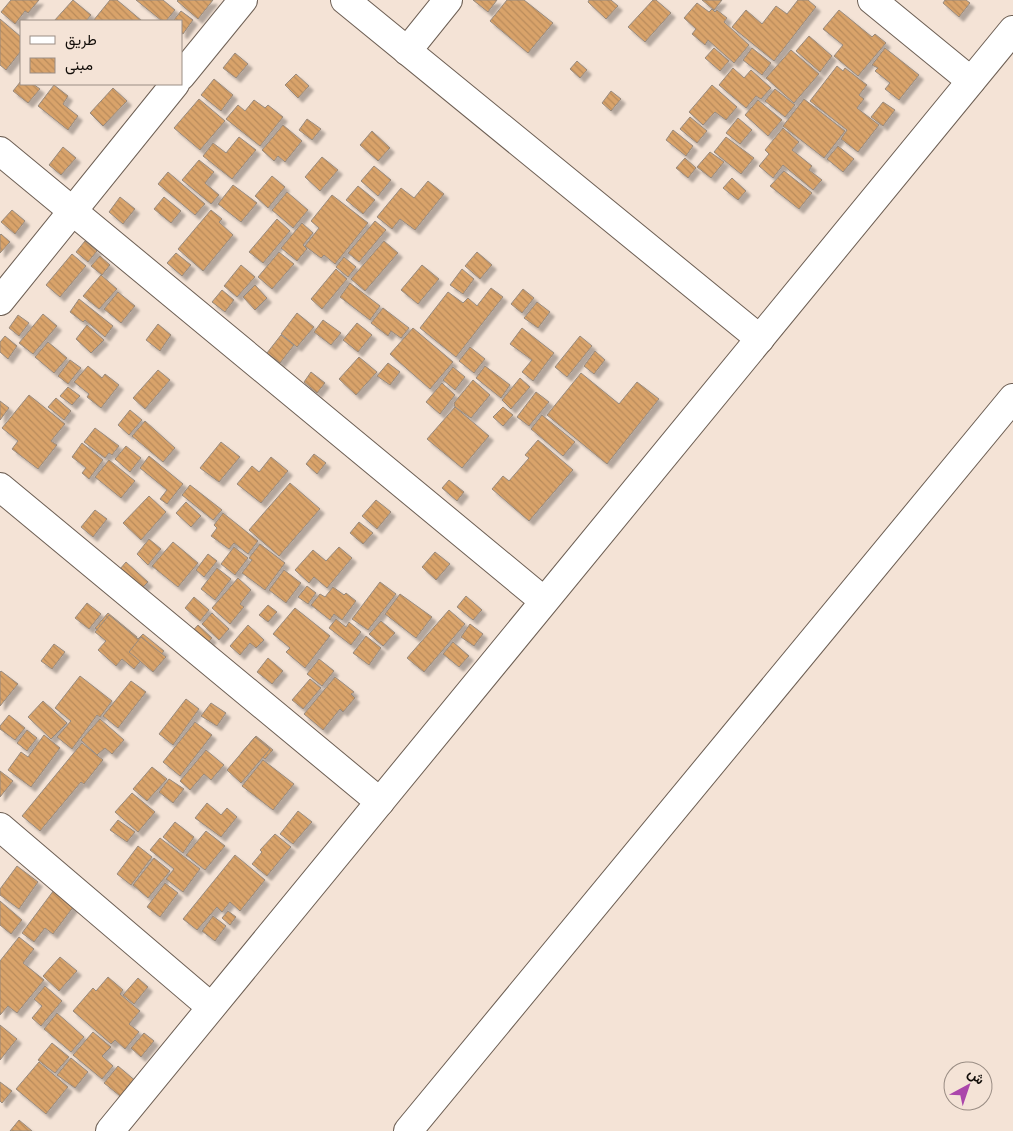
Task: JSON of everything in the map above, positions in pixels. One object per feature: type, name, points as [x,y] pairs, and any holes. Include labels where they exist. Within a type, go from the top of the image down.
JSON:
[{"type":"street","points":[[182,75],[243,0]]},
{"type":"street","points":[[345,0],[760,339]]},
{"type":"street","points":[[407,51],[448,0]]},
{"type":"street","points":[[872,0],[971,81]]},
{"type":"street","points":[[110,1131],[1013,30]]},
{"type":"street","points":[[0,301],[174,85]]},
{"type":"street","points":[[0,151],[544,601]]},
{"type":"street","points":[[408,1131],[1013,398]]},
{"type":"street","points":[[0,486],[380,802]]},
{"type":"street","points":[[0,827],[212,1007]]},
{"type":"building","points":[[11,0],[39,0],[28,13],[25,11],[15,24],[1,12]]},
{"type":"building","points":[[73,0],[91,15],[87,20],[55,20]]},
{"type":"building","points":[[110,0],[117,0],[141,20],[94,20]]},
{"type":"building","points":[[136,0],[163,0],[175,10],[167,20],[161,20]]},
{"type":"building","points":[[178,0],[213,0],[198,19]]},
{"type":"building","points":[[473,0],[497,0],[488,12]]},
{"type":"building","points":[[507,0],[524,0],[553,23],[528,53],[490,21]]},
{"type":"building","points":[[589,0],[611,0],[618,6],[606,19],[588,2]]},
{"type":"building","points":[[653,0],[656,0],[671,13],[645,42],[628,27]]},
{"type":"building","points":[[702,0],[722,0],[714,10]]},
{"type":"building","points":[[798,0],[808,0],[816,7],[774,61],[732,27],[746,10],[762,24],[776,6],[787,14]]},
{"type":"building","points":[[945,0],[966,0],[970,3],[959,17],[943,3]]},
{"type":"building","points":[[697,3],[709,12],[712,9],[715,12],[717,10],[727,18],[724,22],[749,45],[734,63],[708,40],[705,45],[692,34],[696,29],[684,18]]},
{"type":"building","points":[[839,10],[872,37],[875,34],[886,43],[858,76],[834,56],[843,45],[823,29]]},
{"type":"building","points":[[181,11],[193,20],[183,34],[182,20],[174,20]]},
{"type":"building","points":[[0,19],[20,36],[20,52],[6,70],[0,65]]},
{"type":"building","points":[[809,36],[832,56],[820,72],[796,51]]},
{"type":"building","points":[[714,48],[729,61],[720,71],[705,58]]},
{"type":"building","points":[[752,48],[771,63],[762,75],[743,60]]},
{"type":"building","points":[[885,48],[919,75],[899,100],[885,89],[890,83],[875,71],[878,68],[872,65]]},
{"type":"building","points":[[791,50],[819,74],[794,103],[766,78]]},
{"type":"building","points":[[235,53],[248,64],[236,78],[223,68]]},
{"type":"building","points":[[577,61],[587,70],[580,78],[570,69]]},
{"type":"building","points":[[837,66],[843,71],[845,68],[867,85],[859,95],[864,99],[857,108],[879,125],[858,152],[841,139],[847,130],[810,101]]},
{"type":"building","points":[[733,68],[744,78],[751,70],[771,88],[761,99],[756,96],[746,108],[719,85]]},
{"type":"building","points":[[296,74],[309,86],[298,98],[285,85]]},
{"type":"building","points":[[214,79],[233,95],[221,111],[201,95]]},
{"type":"building","points":[[20,82],[20,85],[34,85],[40,89],[28,103],[13,91]]},
{"type":"building","points":[[54,85],[68,96],[63,104],[78,116],[68,130],[38,106]]},
{"type":"building","points":[[712,85],[737,107],[726,120],[715,112],[703,125],[689,112]]},
{"type":"building","points":[[113,88],[127,101],[103,126],[90,113]]},
{"type":"building","points":[[775,89],[795,105],[785,117],[765,101]]},
{"type":"building","points":[[611,91],[621,99],[611,111],[602,103]]},
{"type":"building","points":[[199,99],[225,121],[200,150],[174,128]]},
{"type":"building","points":[[804,99],[845,131],[824,158],[783,126]]},
{"type":"building","points":[[254,100],[265,108],[268,105],[283,117],[260,146],[226,119],[238,105],[245,111]]},
{"type":"building","points":[[758,100],[782,120],[768,136],[745,115]]},
{"type":"building","points":[[883,102],[895,110],[883,126],[871,117]]},
{"type":"building","points":[[690,117],[707,131],[697,143],[680,129]]},
{"type":"building","points":[[738,118],[752,130],[740,144],[726,133]]},
{"type":"building","points":[[307,119],[321,129],[312,140],[299,130]]},
{"type":"building","points":[[283,125],[302,141],[285,162],[278,156],[274,161],[262,150]]},
{"type":"building","points":[[783,128],[799,142],[792,150],[812,166],[809,170],[822,180],[813,190],[783,165],[773,178],[759,166],[769,154],[765,150]]},
{"type":"building","points":[[673,130],[693,146],[686,156],[666,140]]},
{"type":"building","points":[[372,131],[390,148],[378,161],[360,145]]},
{"type":"building","points":[[239,137],[256,150],[232,179],[203,156],[213,143],[226,153]]},
{"type":"building","points":[[726,137],[754,158],[741,174],[714,152]]},
{"type":"building","points":[[838,146],[854,159],[843,172],[827,159]]},
{"type":"building","points":[[63,147],[76,158],[61,175],[49,165]]},
{"type":"building","points":[[710,152],[724,162],[711,178],[697,167]]},
{"type":"building","points":[[322,157],[338,170],[320,191],[305,177]]},
{"type":"building","points":[[685,158],[696,168],[688,178],[676,168]]},
{"type":"building","points":[[199,160],[214,172],[205,183],[219,195],[211,204],[182,180]]},
{"type":"building","points":[[374,166],[391,180],[378,196],[361,181]]},
{"type":"building","points":[[784,171],[812,193],[799,209],[770,186]]},
{"type":"building","points":[[168,172],[205,204],[195,215],[158,184]]},
{"type":"building","points":[[272,176],[285,187],[268,208],[255,196]]},
{"type":"building","points":[[732,178],[746,191],[738,200],[723,188]]},
{"type":"building","points":[[428,181],[444,194],[415,230],[400,219],[392,229],[377,217],[401,188],[414,198]]},
{"type":"building","points":[[233,185],[257,203],[241,222],[218,204]]},
{"type":"building","points":[[358,186],[375,200],[363,214],[346,200]]},
{"type":"building","points":[[287,192],[308,210],[293,228],[272,210]]},
{"type":"building","points":[[332,195],[368,223],[335,264],[324,255],[321,258],[305,246],[319,228],[311,221]]},
{"type":"building","points":[[120,197],[135,209],[123,224],[109,212]]},
{"type":"building","points":[[164,197],[181,211],[171,223],[154,209]]},
{"type":"building","points":[[12,210],[25,221],[15,234],[1,222]]},
{"type":"building","points":[[211,210],[222,219],[219,222],[233,235],[203,271],[178,249]]},
{"type":"building","points":[[277,219],[290,231],[263,263],[249,252]]},
{"type":"building","points":[[375,221],[386,230],[359,262],[348,253]]},
{"type":"building","points":[[302,223],[313,233],[303,245],[307,249],[297,261],[281,248]]},
{"type":"building","points":[[0,235],[10,242],[0,253]]},
{"type":"building","points":[[85,241],[97,251],[88,262],[76,252]]},
{"type":"building","points":[[384,241],[398,253],[365,291],[351,279]]},
{"type":"building","points":[[279,252],[294,264],[272,289],[258,277]]},
{"type":"building","points":[[477,252],[492,265],[480,279],[465,266]]},
{"type":"building","points":[[176,253],[191,265],[182,276],[167,263]]},
{"type":"building","points":[[72,254],[86,266],[60,297],[46,285]]},
{"type":"building","points":[[100,256],[110,265],[102,275],[91,266]]},
{"type":"building","points":[[344,257],[356,267],[348,277],[336,267]]},
{"type":"building","points":[[241,265],[255,277],[237,297],[224,286]]},
{"type":"building","points":[[422,265],[439,279],[418,304],[401,290]]},
{"type":"building","points":[[336,269],[347,279],[322,309],[311,299]]},
{"type":"building","points":[[462,269],[474,279],[463,294],[450,285]]},
{"type":"building","points":[[101,275],[117,289],[99,309],[83,296]]},
{"type":"building","points":[[350,283],[380,306],[370,320],[340,297]]},
{"type":"building","points":[[255,285],[267,298],[255,310],[243,297]]},
{"type":"building","points":[[491,288],[503,297],[456,357],[420,328],[448,292],[463,303],[468,298],[477,306]]},
{"type":"building","points":[[523,289],[534,298],[522,313],[511,304]]},
{"type":"building","points":[[222,290],[234,300],[225,312],[212,302]]},
{"type":"building","points":[[118,292],[135,306],[121,323],[104,309]]},
{"type":"building","points":[[79,299],[113,326],[105,337],[85,320],[83,322],[70,312]]},
{"type":"building","points":[[537,302],[550,312],[538,328],[524,318]]},
{"type":"building","points":[[383,308],[409,328],[401,338],[391,331],[388,336],[371,323]]},
{"type":"building","points":[[297,313],[314,327],[297,347],[281,334]]},
{"type":"building","points":[[43,314],[57,326],[33,354],[19,343]]},
{"type":"building","points":[[18,315],[29,323],[19,336],[9,328]]},
{"type":"building","points":[[323,320],[341,333],[331,345],[314,332]]},
{"type":"building","points":[[357,323],[372,335],[358,352],[343,340]]},
{"type":"building","points":[[158,324],[171,335],[160,351],[146,340]]},
{"type":"building","points":[[87,325],[104,340],[91,353],[76,339]]},
{"type":"building","points":[[413,328],[453,362],[430,389],[390,354]]},
{"type":"building","points":[[522,328],[554,353],[533,381],[522,372],[532,360],[510,344]]},
{"type":"building","points":[[281,335],[294,345],[280,363],[267,353]]},
{"type":"building","points":[[5,336],[17,346],[8,359],[0,352],[0,342]]},
{"type":"building","points":[[580,336],[592,346],[567,377],[555,367]]},
{"type":"building","points":[[48,342],[67,358],[54,373],[35,357]]},
{"type":"building","points":[[470,347],[485,359],[474,373],[459,361]]},
{"type":"building","points":[[595,351],[605,360],[594,374],[584,366]]},
{"type":"building","points":[[359,357],[377,372],[356,395],[339,379]]},
{"type":"building","points":[[70,360],[81,368],[68,384],[58,376]]},
{"type":"building","points":[[388,363],[400,372],[390,385],[377,376]]},
{"type":"building","points":[[88,366],[102,378],[105,374],[119,385],[101,408],[87,397],[89,394],[74,382]]},
{"type":"building","points":[[485,366],[510,385],[501,398],[476,378]]},
{"type":"building","points":[[453,367],[465,377],[455,390],[443,380]]},
{"type":"building","points":[[158,370],[170,380],[145,409],[133,398]]},
{"type":"building","points":[[311,372],[325,383],[317,393],[304,382]]},
{"type":"building","points":[[581,373],[619,404],[637,382],[659,399],[607,464],[547,415]]},
{"type":"building","points":[[520,378],[530,387],[511,409],[502,400]]},
{"type":"building","points":[[473,380],[490,395],[471,418],[455,407],[454,403]]},
{"type":"building","points":[[442,383],[455,395],[440,414],[426,402]]},
{"type":"building","points":[[68,387],[80,396],[72,405],[60,396]]},
{"type":"building","points":[[536,392],[549,402],[529,426],[517,417]]},
{"type":"building","points":[[29,395],[65,424],[51,441],[57,445],[38,469],[12,449],[18,441],[2,428]]},
{"type":"building","points":[[56,398],[71,411],[64,420],[48,407]]},
{"type":"building","points":[[0,401],[9,408],[0,420]]},
{"type":"building","points":[[455,407],[489,436],[462,468],[427,439]]},
{"type":"building","points":[[503,407],[513,415],[503,426],[493,417]]},
{"type":"building","points":[[130,410],[142,420],[129,435],[118,425]]},
{"type":"building","points":[[542,415],[575,442],[563,456],[531,429]]},
{"type":"building","points":[[145,421],[175,448],[163,462],[132,436]]},
{"type":"building","points":[[95,428],[119,446],[112,455],[109,453],[105,458],[84,442]]},
{"type":"building","points":[[538,440],[573,470],[529,521],[492,489],[503,476],[509,481],[529,458],[525,455]]},
{"type":"building","points":[[221,442],[240,457],[219,482],[200,468]]},
{"type":"building","points":[[82,443],[103,460],[89,479],[82,473],[86,468],[72,457]]},
{"type":"building","points":[[126,446],[141,458],[130,472],[115,459]]},
{"type":"building","points":[[314,454],[326,463],[317,474],[306,464]]},
{"type":"building","points":[[149,456],[183,484],[167,504],[160,499],[167,490],[140,468]]},
{"type":"building","points":[[271,457],[288,471],[261,503],[237,484],[252,466],[259,472]]},
{"type":"building","points":[[109,460],[135,481],[121,498],[95,477]]},
{"type":"building","points":[[449,480],[464,492],[457,501],[442,488]]},
{"type":"building","points":[[290,483],[320,509],[279,556],[249,530]]},
{"type":"building","points":[[190,485],[222,510],[213,520],[182,495]]},
{"type":"building","points":[[149,496],[166,512],[141,540],[123,523]]},
{"type":"building","points":[[376,500],[391,512],[377,529],[362,516]]},
{"type":"building","points":[[186,502],[201,516],[191,527],[176,513]]},
{"type":"building","points":[[95,510],[107,519],[93,537],[81,527]]},
{"type":"building","points":[[223,513],[258,541],[248,554],[234,543],[229,549],[211,536],[217,528],[214,525]]},
{"type":"building","points":[[359,522],[373,533],[363,544],[350,533]]},
{"type":"building","points":[[149,539],[161,549],[148,565],[137,554]]},
{"type":"building","points":[[173,542],[198,563],[178,587],[152,566]]},
{"type":"building","points":[[260,544],[285,563],[265,590],[242,573],[252,560],[249,558]]},
{"type":"building","points":[[234,547],[248,558],[235,575],[221,564]]},
{"type":"building","points":[[339,547],[352,558],[327,588],[314,577],[309,583],[295,570],[313,550],[326,561]]},
{"type":"building","points":[[435,552],[450,564],[436,580],[422,567]]},
{"type":"building","points":[[208,554],[217,561],[204,577],[196,570]]},
{"type":"building","points":[[126,562],[148,582],[136,594],[114,576]]},
{"type":"building","points":[[217,568],[231,579],[215,600],[201,589]]},
{"type":"building","points":[[284,570],[301,583],[286,603],[269,590]]},
{"type":"building","points":[[238,578],[251,590],[240,604],[244,607],[230,624],[212,608]]},
{"type":"building","points":[[380,582],[396,594],[368,630],[352,619]]},
{"type":"building","points":[[307,586],[316,593],[308,604],[298,597]]},
{"type":"building","points":[[333,587],[344,595],[346,593],[356,601],[342,620],[334,614],[330,620],[311,605],[320,594],[325,597]]},
{"type":"building","points":[[400,594],[432,617],[416,638],[385,614]]},
{"type":"building","points":[[466,596],[482,610],[473,620],[457,607]]},
{"type":"building","points":[[194,597],[209,610],[200,621],[185,608]]},
{"type":"building","points":[[87,603],[101,614],[89,629],[75,618]]},
{"type":"building","points":[[268,605],[277,612],[268,622],[259,615]]},
{"type":"building","points":[[295,608],[330,636],[305,668],[286,652],[290,648],[273,634]]},
{"type":"building","points":[[449,610],[465,624],[424,672],[407,658]]},
{"type":"building","points":[[108,613],[137,637],[123,652],[95,628]]},
{"type":"building","points":[[212,613],[229,629],[219,640],[202,624]]},
{"type":"building","points":[[109,615],[138,639],[143,634],[164,651],[152,666],[143,658],[134,669],[122,659],[116,666],[98,650],[106,641],[95,632]]},
{"type":"building","points":[[336,619],[346,627],[349,622],[361,632],[351,645],[329,628]]},
{"type":"building","points":[[381,621],[395,633],[383,646],[369,634]]},
{"type":"building","points":[[470,624],[483,634],[474,646],[461,637]]},
{"type":"building","points":[[198,625],[212,638],[205,646],[190,634]]},
{"type":"building","points":[[248,625],[264,640],[256,648],[250,643],[240,655],[230,646]]},
{"type":"building","points":[[366,636],[381,648],[369,665],[353,653]]},
{"type":"building","points":[[141,637],[166,657],[153,672],[129,652]]},
{"type":"building","points":[[453,642],[469,656],[459,667],[443,654]]},
{"type":"building","points":[[54,644],[65,652],[52,669],[41,661]]},
{"type":"building","points":[[268,658],[283,671],[272,684],[257,672]]},
{"type":"building","points":[[319,659],[334,671],[322,686],[307,674]]},
{"type":"building","points":[[0,672],[18,684],[0,706]]},
{"type":"building","points":[[80,676],[112,701],[100,717],[97,715],[72,749],[57,737],[71,721],[55,708]]},
{"type":"building","points":[[335,677],[354,692],[351,694],[355,698],[343,712],[340,709],[323,730],[304,714]]},
{"type":"building","points":[[310,679],[321,688],[303,709],[292,700]]},
{"type":"building","points":[[131,681],[146,692],[118,728],[103,716]]},
{"type":"building","points":[[186,699],[199,709],[173,745],[159,734]]},
{"type":"building","points":[[43,701],[67,723],[51,739],[28,717]]},
{"type":"building","points":[[211,703],[226,713],[217,726],[201,716]]},
{"type":"building","points":[[9,715],[25,728],[15,740],[0,729],[0,726]]},
{"type":"building","points":[[100,719],[124,740],[112,754],[105,748],[97,755],[81,740]]},
{"type":"building","points":[[195,722],[212,735],[180,776],[163,762]]},
{"type":"building","points":[[27,730],[37,738],[27,751],[17,743]]},
{"type":"building","points":[[44,735],[60,748],[31,787],[8,770],[21,752],[28,757]]},
{"type":"building","points":[[256,736],[273,750],[265,759],[262,757],[255,765],[241,753]]},
{"type":"building","points":[[255,737],[270,749],[241,783],[227,770]]},
{"type":"building","points":[[82,743],[103,760],[84,784],[81,782],[40,831],[22,816]]},
{"type":"building","points":[[206,750],[224,765],[211,780],[204,774],[190,790],[180,781]]},
{"type":"building","points":[[263,760],[294,784],[273,810],[242,786]]},
{"type":"building","points":[[152,767],[167,779],[147,801],[133,789]]},
{"type":"building","points":[[0,771],[13,781],[0,797]]},
{"type":"building","points":[[169,779],[184,789],[173,803],[159,792]]},
{"type":"building","points":[[132,793],[155,812],[138,832],[115,812]]},
{"type":"building","points":[[207,803],[221,815],[227,808],[237,817],[221,837],[195,818]]},
{"type":"building","points":[[298,811],[312,822],[293,844],[280,834]]},
{"type":"building","points":[[118,820],[135,832],[127,842],[110,830]]},
{"type":"building","points":[[175,822],[194,837],[183,853],[163,837]]},
{"type":"building","points":[[206,831],[225,846],[205,870],[186,855]]},
{"type":"building","points":[[275,834],[291,847],[267,876],[252,864],[262,852],[260,850]]},
{"type":"building","points":[[160,838],[200,869],[183,892],[166,879],[174,869],[150,850]]},
{"type":"building","points":[[138,846],[152,857],[131,885],[117,874]]},
{"type":"building","points":[[235,855],[265,880],[240,911],[230,902],[222,912],[217,907],[197,930],[183,919]]},
{"type":"building","points":[[154,858],[170,871],[148,898],[133,885]]},
{"type":"building","points":[[17,866],[38,882],[19,909],[0,895],[0,889]]},
{"type":"building","points":[[165,883],[178,893],[160,917],[147,907]]},
{"type":"building","points":[[54,890],[74,906],[53,934],[45,928],[34,942],[22,933]]},
{"type":"building","points":[[0,901],[22,920],[11,934],[0,925]]},
{"type":"building","points":[[228,911],[236,917],[230,925],[222,918]]},
{"type":"building","points":[[213,916],[226,926],[215,941],[202,931]]},
{"type":"building","points":[[19,937],[34,949],[23,963],[44,980],[17,1013],[8,1006],[0,1015],[0,961]]},
{"type":"building","points":[[60,957],[77,971],[59,991],[43,976]]},
{"type":"building","points":[[108,977],[123,990],[120,994],[140,1011],[129,1024],[139,1032],[125,1049],[115,1040],[111,1044],[73,1011],[93,988],[96,991]]},
{"type":"building","points":[[138,978],[148,987],[134,1004],[123,995]]},
{"type":"building","points":[[45,986],[62,1001],[41,1026],[32,1018],[42,1006],[34,999]]},
{"type":"building","points":[[57,1013],[84,1037],[71,1052],[44,1029]]},
{"type":"building","points":[[0,1025],[17,1039],[0,1060]]},
{"type":"building","points":[[93,1032],[111,1047],[102,1056],[113,1066],[102,1079],[73,1055]]},
{"type":"building","points":[[144,1033],[154,1041],[141,1057],[131,1048]]},
{"type":"building","points":[[52,1043],[69,1057],[55,1073],[38,1060]]},
{"type":"building","points":[[71,1058],[88,1072],[75,1088],[57,1075]]},
{"type":"building","points":[[39,1062],[68,1087],[46,1114],[16,1089]]},
{"type":"building","points":[[118,1066],[138,1083],[125,1100],[104,1083]]},
{"type":"building","points":[[0,1082],[12,1091],[2,1103],[0,1101]]},
{"type":"building","points":[[19,1120],[32,1131],[10,1131]]}]
